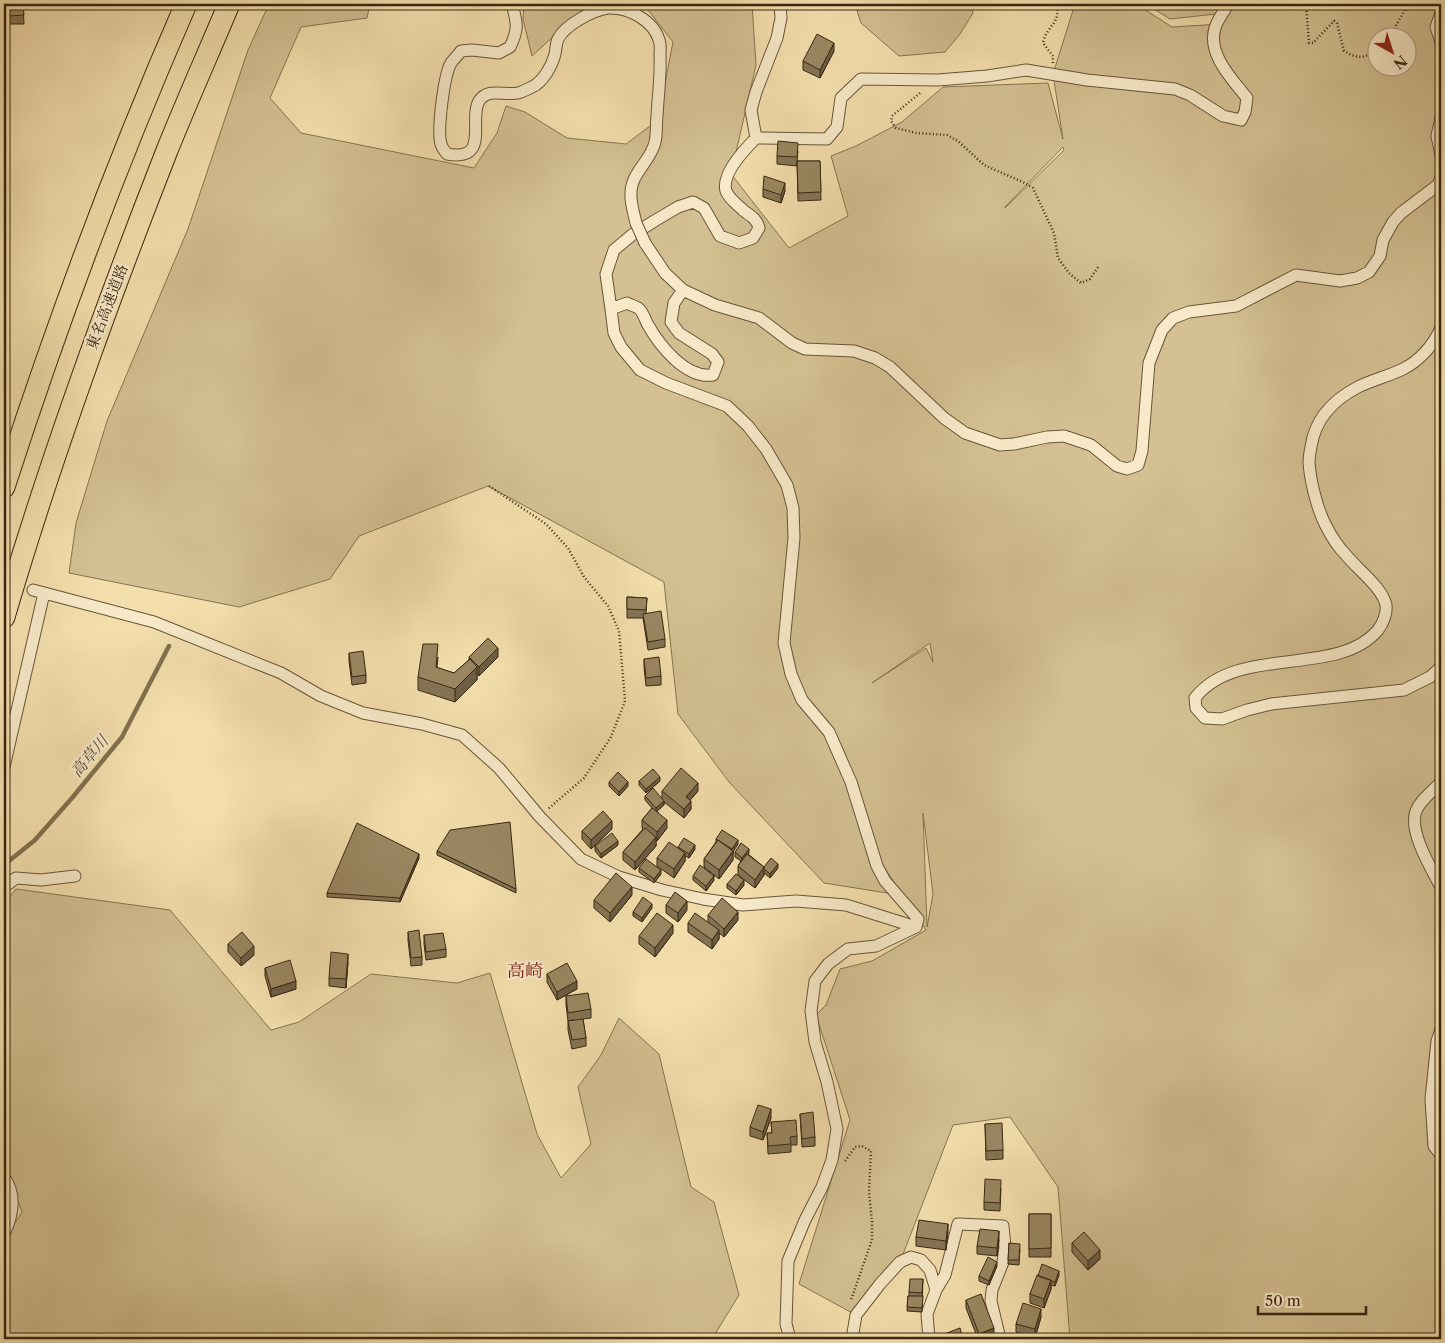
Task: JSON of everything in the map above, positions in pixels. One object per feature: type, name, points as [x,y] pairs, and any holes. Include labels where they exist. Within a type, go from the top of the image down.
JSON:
[{"type":"highway","points":[[4,486],[44,364],[96,220],[150,86],[186,4]]},
{"type":"highway","name":"東名高速道路","points":[[4,617],[18,568],[82,373],[167,152],[229,4]]},
{"type":"street","points":[[512,4],[517,33],[510,47],[499,53],[472,50],[461,51],[451,63],[445,80],[440,134],[441,145],[447,154],[455,156],[465,154],[472,148],[476,137],[478,102],[484,96],[494,93],[517,93],[534,86],[546,73],[554,56],[558,39],[571,24],[589,13],[608,8],[625,10],[650,24],[659,40],[660,66],[655,144],[633,182],[631,200],[636,223],[645,242],[665,273],[683,290],[715,305],[759,318],[792,343],[805,349],[854,351],[874,358],[890,367],[944,418],[965,433],[1000,445],[1046,437],[1064,436],[1091,445],[1117,466],[1127,469],[1138,465],[1142,451],[1149,363],[1162,330],[1173,318],[1189,312],[1236,306],[1296,275],[1340,281],[1357,278],[1369,272],[1380,256],[1383,240],[1393,222],[1401,213],[1438,185],[1441,177]]},
{"type":"street","points":[[756,138],[750,110],[777,38],[782,18],[780,4]]},
{"type":"street","points":[[916,927],[918,919],[885,881],[877,866],[851,782],[844,766],[828,732],[802,700],[791,674],[784,643],[794,538],[793,508],[787,485],[766,449],[748,426],[727,406],[666,383],[640,370],[621,347],[614,333],[606,274],[614,250],[632,235],[678,207],[693,202],[704,208],[720,236],[739,243],[753,238],[759,228],[757,221],[734,202],[727,193],[726,187],[731,168],[756,138],[827,138],[837,127],[841,98],[861,79],[938,80],[987,76],[1026,70],[1087,80],[1175,89],[1190,95],[1223,116],[1241,120],[1245,112],[1247,98],[1225,70],[1213,46],[1215,29],[1228,4]]},
{"type":"street","points":[[1441,13],[1436,26],[1441,42]]},
{"type":"street","points":[[1441,118],[1437,136],[1441,155]]},
{"type":"street","points":[[611,308],[627,303],[640,309],[661,346],[670,356],[690,370],[704,376],[713,375],[718,362],[712,354],[679,333],[671,322],[674,302],[683,290]]},
{"type":"street","points":[[1441,328],[1435,342],[1416,360],[1404,368],[1358,387],[1336,401],[1321,417],[1313,433],[1309,460],[1324,524],[1345,555],[1381,595],[1386,605],[1385,617],[1378,629],[1366,641],[1354,648],[1327,655],[1251,667],[1218,678],[1203,687],[1195,698],[1196,708],[1205,718],[1222,719],[1271,704],[1404,690],[1430,677],[1441,667]]},
{"type":"street","points":[[4,767],[39,592],[154,622],[272,669],[321,696],[363,713],[422,724],[462,735],[499,768],[540,817],[581,859],[619,877],[662,890],[743,905],[796,900],[846,905],[916,927]]},
{"type":"street","points":[[1441,782],[1421,802],[1415,812],[1414,826],[1426,860],[1441,887]]},
{"type":"street","points":[[4,887],[16,878],[41,880],[75,876]]},
{"type":"street","points":[[790,1339],[786,1324],[788,1261],[832,1160],[837,1129],[828,1082],[814,1042],[811,1011],[815,981],[828,964],[848,949],[876,946],[916,927]]},
{"type":"street","points":[[1441,1028],[1437,1041],[1431,1099],[1434,1146],[1441,1156]]},
{"type":"street","points":[[4,1177],[13,1197],[12,1213],[4,1234]]},
{"type":"street","points":[[929,1339],[927,1314],[936,1290],[945,1275],[958,1224],[1003,1226],[1005,1247],[1003,1262],[996,1277],[991,1301],[1000,1339]]},
{"type":"street","points":[[852,1339],[856,1315],[900,1262],[911,1257],[921,1260],[930,1270],[936,1290]]},
{"type":"path","points":[[1053,74],[1053,56],[1043,43],[1045,34],[1058,19],[1059,13],[1056,4]]},
{"type":"path","points":[[1306,4],[1309,43],[1313,43],[1334,21],[1337,23],[1344,51],[1356,57],[1368,56]]},
{"type":"path","points":[[1395,28],[1406,8],[1412,4]]},
{"type":"path","points":[[938,80],[910,100],[892,116],[890,121],[896,128],[916,133],[947,135],[958,141],[984,165],[1026,183],[1033,188],[1038,196],[1054,233],[1058,258],[1069,273],[1082,282],[1090,279],[1099,266]]},
{"type":"path","points":[[488,486],[546,524],[568,548],[584,577],[608,606],[619,631],[625,701],[610,737],[584,778],[540,817]]},
{"type":"path","points":[[842,1165],[855,1147],[862,1146],[871,1151],[869,1192],[872,1240],[848,1310],[855,1323]]},
{"type":"shaded area","points":[[269,4],[370,4],[367,18],[301,27],[270,98],[301,133],[474,168],[497,133],[506,106],[525,112],[567,138],[626,144],[658,120],[673,42],[645,6],[636,4],[752,4],[756,65],[731,174],[789,248],[848,216],[831,156],[856,146],[902,122],[943,87],[1048,83],[1063,139],[1053,74],[1075,4],[1136,4],[1172,27],[1221,24],[1231,4],[1441,4],[1441,1339],[1070,1339],[1058,1187],[1010,1117],[953,1125],[900,1262],[856,1315],[799,1284],[850,1120],[816,1015],[826,1005],[840,969],[872,961],[926,930],[876,855],[887,893],[824,883],[729,782],[678,714],[664,582],[488,486],[359,536],[330,579],[239,607],[69,573],[76,523],[107,421],[188,229],[248,50]],"holes":[[[1063,147],[1064,150],[1005,208],[1005,207]],[[930,643],[933,662],[926,648],[872,683]],[[923,813],[933,894],[927,927]]]},
{"type":"shaded area","points":[[524,4],[589,4],[532,56],[523,19]]},
{"type":"shaded area","points":[[855,4],[971,4],[973,13],[960,34],[945,52],[899,56],[861,23]]},
{"type":"shaded area","points":[[1146,4],[1221,4],[1216,14],[1170,19]]},
{"type":"shaded area","points":[[16,889],[170,910],[271,1030],[299,1022],[371,974],[457,983],[490,973],[537,1134],[561,1178],[591,1144],[578,1087],[601,1055],[619,1018],[659,1054],[691,1187],[714,1202],[739,1295],[712,1339],[4,1339],[4,1240],[22,1212],[4,1164],[4,904]]},
{"type":"building","points":[[8,4],[23,4],[24,15],[9,16]]},
{"type":"building","points":[[4,25],[8,25],[8,38],[4,38]]},
{"type":"building","points":[[817,34],[834,43],[820,70],[803,61]]},
{"type":"building","points":[[778,141],[798,143],[797,157],[777,156]]},
{"type":"building","points":[[797,161],[820,161],[821,192],[798,193]]},
{"type":"building","points":[[764,176],[785,183],[781,195],[763,189]]},
{"type":"building","points":[[627,597],[647,598],[646,610],[627,609]]},
{"type":"building","points":[[661,611],[665,639],[648,642],[643,614]]},
{"type":"building","points":[[488,638],[498,648],[479,667],[469,657]]},
{"type":"building","points":[[423,644],[438,644],[436,667],[454,673],[470,659],[477,667],[455,689],[418,677]]},
{"type":"building","points":[[363,651],[366,675],[352,677],[349,653]]},
{"type":"building","points":[[659,657],[661,676],[646,678],[644,659]]},
{"type":"building","points":[[681,768],[698,783],[686,797],[691,801],[684,809],[662,791]]},
{"type":"building","points":[[653,769],[660,777],[646,789],[639,781]]},
{"type":"building","points":[[618,772],[628,782],[619,792],[609,782]]},
{"type":"building","points":[[653,788],[664,801],[656,808],[645,796]]},
{"type":"building","points":[[652,808],[667,820],[657,832],[642,820]]},
{"type":"building","points":[[603,811],[612,821],[591,840],[582,831]]},
{"type":"building","points":[[510,822],[516,889],[437,851],[450,830]]},
{"type":"building","points":[[357,823],[419,854],[400,898],[327,893]]},
{"type":"building","points":[[645,828],[656,837],[635,862],[623,852]]},
{"type":"building","points":[[722,830],[738,840],[732,849],[716,839]]},
{"type":"building","points":[[612,833],[618,841],[601,854],[595,846]]},
{"type":"building","points":[[684,838],[695,845],[689,854],[678,847]]},
{"type":"building","points":[[718,840],[733,851],[719,870],[704,859]]},
{"type":"building","points":[[669,842],[685,853],[674,869],[657,858]]},
{"type":"building","points":[[741,843],[749,849],[742,858],[735,852]]},
{"type":"building","points":[[747,854],[764,867],[755,880],[738,866]]},
{"type":"building","points":[[771,858],[778,864],[770,874],[764,867]]},
{"type":"building","points":[[646,859],[661,870],[654,879],[639,868]]},
{"type":"building","points":[[700,865],[714,876],[706,886],[693,876]]},
{"type":"building","points":[[616,873],[632,887],[610,913],[594,900]]},
{"type":"building","points":[[736,874],[744,880],[736,891],[727,884]]},
{"type":"building","points":[[675,892],[687,901],[678,913],[666,905]]},
{"type":"building","points":[[643,897],[652,904],[642,918],[633,912]]},
{"type":"building","points":[[722,898],[738,912],[724,929],[708,915]]},
{"type":"building","points":[[657,913],[673,925],[655,948],[639,936]]},
{"type":"building","points":[[695,913],[719,930],[712,940],[688,923]]},
{"type":"building","points":[[419,930],[422,957],[411,958],[408,932]]},
{"type":"building","points":[[242,932],[254,946],[241,958],[228,944]]},
{"type":"building","points":[[443,933],[446,949],[426,952],[424,935]]},
{"type":"building","points":[[331,952],[348,954],[346,979],[329,978]]},
{"type":"building","points":[[290,960],[296,981],[271,989],[265,968]]},
{"type":"building","points":[[567,963],[577,981],[557,992],[547,974]]},
{"type":"building","points":[[588,993],[591,1009],[568,1013],[566,996]]},
{"type":"building","points":[[583,1019],[586,1038],[572,1040],[568,1021]]},
{"type":"building","points":[[758,1105],[771,1109],[763,1132],[750,1127]]},
{"type":"building","points":[[813,1112],[815,1137],[802,1139],[800,1114]]},
{"type":"building","points":[[796,1120],[797,1136],[790,1137],[791,1144],[768,1146],[767,1133],[772,1133],[771,1122]]},
{"type":"building","points":[[1002,1123],[1003,1150],[986,1151],[985,1124]]},
{"type":"building","points":[[985,1179],[1001,1180],[1000,1203],[984,1202]]},
{"type":"building","points":[[1029,1214],[1051,1214],[1051,1248],[1029,1249]]},
{"type":"building","points":[[919,1220],[948,1224],[946,1241],[916,1237]]},
{"type":"building","points":[[980,1229],[999,1231],[997,1248],[977,1246]]},
{"type":"building","points":[[1084,1232],[1100,1250],[1088,1261],[1072,1243]]},
{"type":"building","points":[[1009,1243],[1020,1244],[1019,1260],[1008,1260]]},
{"type":"building","points":[[988,1257],[997,1262],[989,1281],[979,1276]]},
{"type":"building","points":[[1042,1264],[1059,1271],[1055,1282],[1038,1276]]},
{"type":"building","points":[[1037,1275],[1051,1280],[1044,1299],[1030,1294]]},
{"type":"building","points":[[910,1279],[923,1279],[922,1293],[909,1292]]},
{"type":"building","points":[[981,1294],[994,1328],[979,1334],[966,1300]]},
{"type":"building","points":[[908,1296],[923,1296],[922,1308],[907,1307]]},
{"type":"building","points":[[1023,1303],[1041,1309],[1035,1329],[1016,1324]]},
{"type":"building","points":[[960,1328],[962,1336],[968,1334],[970,1339],[950,1339],[947,1333]]},
{"type":"waterway","name":"高草川","points":[[4,865],[35,840],[122,737],[169,646]]},
{"type":"district","name":"高崎","points":[[525,971]]}]
